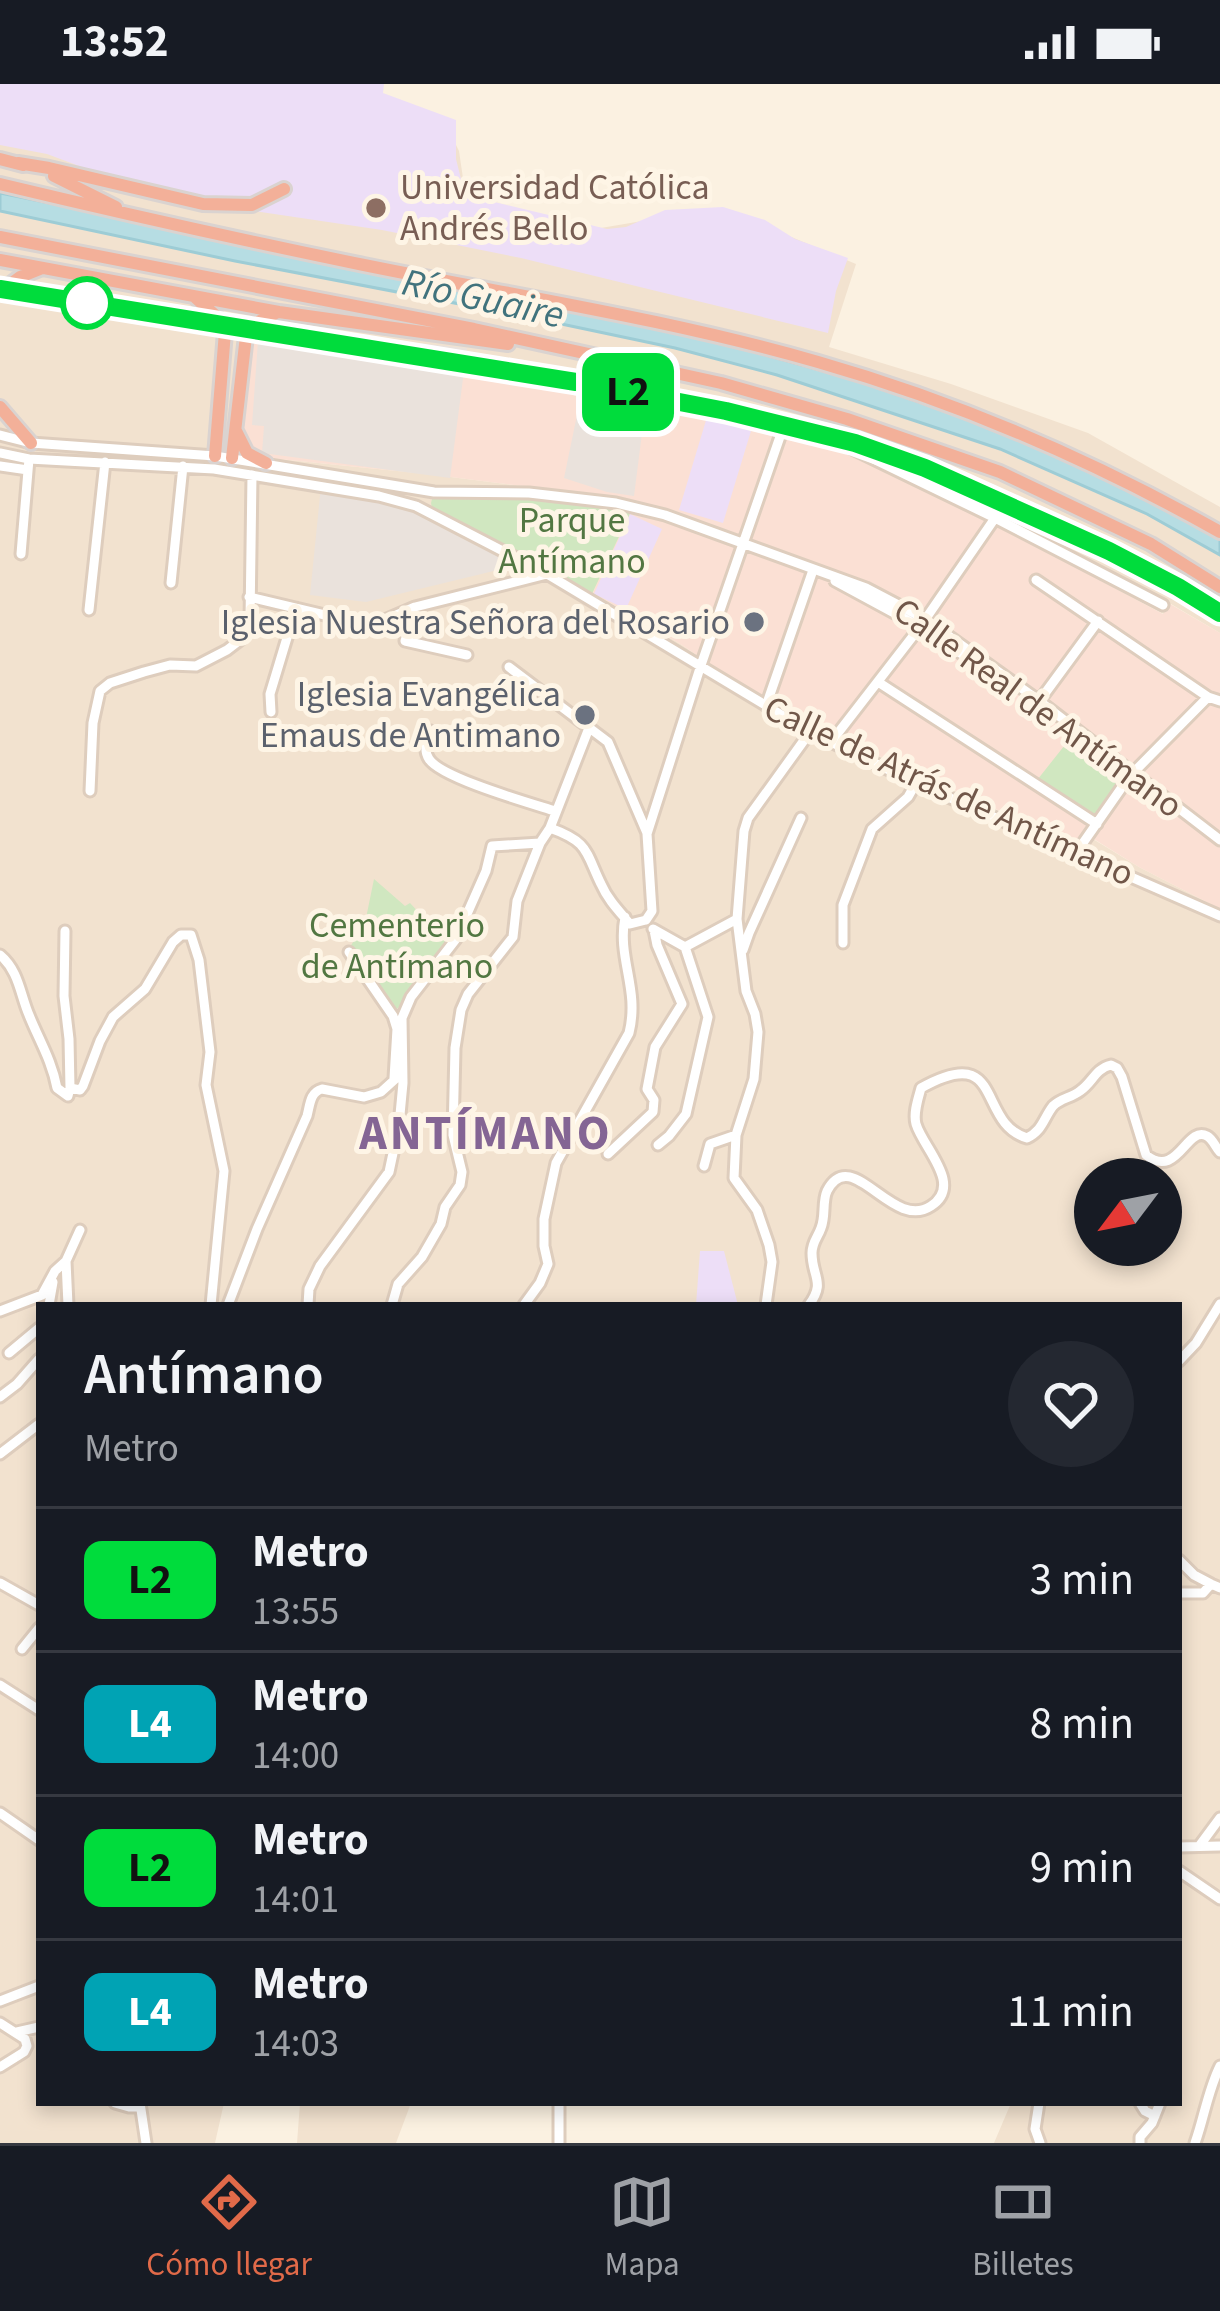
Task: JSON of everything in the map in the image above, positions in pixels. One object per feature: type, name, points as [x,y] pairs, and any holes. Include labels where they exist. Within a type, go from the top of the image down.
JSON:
[{"type":"highway","points":[[0,159],[203,204],[252,205],[284,189]]},
{"type":"highway","points":[[18,163],[66,180],[133,216]]},
{"type":"highway","points":[[0,184],[368,266],[561,301],[822,363],[944,404],[1072,456],[1220,532]]},
{"type":"highway","points":[[0,237],[474,329],[734,387],[856,422],[1000,472],[1151,544],[1220,586]]},
{"type":"highway","points":[[0,260],[279,312],[581,354]]},
{"type":"highway","points":[[2,291],[43,268]]},
{"type":"highway","points":[[195,297],[217,317],[225,332],[215,462]]},
{"type":"highway","points":[[231,465],[246,336],[256,323],[279,312]]},
{"type":"highway","points":[[0,407],[31,443]]},
{"type":"highway","points":[[235,430],[247,453],[266,464]]},
{"type":"street","points":[[647,834],[783,428],[832,440],[1162,605]]},
{"type":"street","points":[[0,435],[31,443],[231,465]]},
{"type":"street","points":[[0,453],[28,465]]},
{"type":"street","points":[[89,610],[105,462]]},
{"type":"street","points":[[0,466],[215,462]]},
{"type":"street","name":"Calle Real de Antímano","points":[[231,465],[266,464],[434,492],[529,494],[616,503],[665,515],[866,588],[922,623]]},
{"type":"street","points":[[21,554],[28,465]]},
{"type":"street","name":"Calle de Atrás de Antímano","points":[[231,465],[252,475],[379,496],[433,513],[547,574],[810,732],[1220,916]]},
{"type":"street","points":[[171,583],[183,466]]},
{"type":"street","points":[[89,791],[100,692],[110,683],[143,672],[170,665],[196,666],[244,637],[250,621],[252,475]]},
{"type":"street","points":[[379,496],[384,489],[381,483]]},
{"type":"street","points":[[433,513],[434,492]]},
{"type":"street","points":[[831,742],[994,518]]},
{"type":"street","points":[[742,546],[832,580],[922,623],[1035,699],[1220,843]]},
{"type":"street","points":[[766,706],[812,573]]},
{"type":"street","points":[[248,597],[371,626],[415,607],[547,574]]},
{"type":"street","points":[[1036,580],[1214,699],[1131,775],[1076,853]]},
{"type":"street","points":[[415,607],[405,641],[467,655]]},
{"type":"street","points":[[271,712],[270,694],[296,608]]},
{"type":"street","points":[[1035,699],[1098,621]]},
{"type":"street","points":[[509,667],[608,742],[647,834],[652,911],[646,920],[630,924],[602,887],[589,853],[550,828]]},
{"type":"street","points":[[878,682],[1096,824]]},
{"type":"street","points":[[393,1302],[398,1284],[422,1257],[460,1185],[462,1172],[453,1135],[461,1010],[468,994],[513,938],[517,901],[589,728]]},
{"type":"street","points":[[431,731],[426,750],[431,762],[456,777],[555,811]]},
{"type":"street","points":[[766,1302],[772,1262],[769,1245],[757,1210],[734,1178],[736,1135],[754,1079],[758,1032],[746,992],[737,919],[742,842],[748,818],[810,732]]},
{"type":"street","points":[[843,943],[843,904],[872,829],[916,783]]},
{"type":"street","points":[[742,956],[801,818]]},
{"type":"street","points":[[229,1302],[308,1116],[311,1097],[322,1089],[364,1097],[381,1092],[398,1076],[407,1005],[456,939],[492,846],[540,843]]},
{"type":"street","points":[[526,1302],[548,1264],[544,1219],[556,1163],[614,1064],[633,1015],[632,986],[620,940],[625,917]]},
{"type":"street","points":[[685,947],[737,919]]},
{"type":"street","points":[[646,920],[654,930],[685,947],[708,1017],[686,1114],[658,1145]]},
{"type":"street","points":[[608,1154],[653,1112],[654,1100],[647,1089],[656,1047],[682,1004],[654,930]]},
{"type":"street","points":[[0,956],[17,979],[56,1088],[68,1096],[65,931]]},
{"type":"street","points":[[70,1088],[80,1090],[87,1081],[113,1017],[145,988],[173,942],[181,935],[191,935],[200,960],[210,1052],[206,1085],[224,1171],[211,1302]]},
{"type":"street","points":[[308,1302],[320,1266],[389,1172],[399,1125],[404,1083],[398,1076],[397,1029],[350,952]]},
{"type":"street","points":[[811,1302],[819,1281],[812,1246],[823,1223],[828,1190],[836,1181],[855,1178],[895,1207],[910,1211],[933,1205],[940,1198],[943,1177],[915,1121],[921,1088],[937,1079],[958,1075],[978,1079],[1011,1131],[1028,1138],[1042,1127],[1051,1108],[1111,1065],[1122,1077],[1151,1160],[1173,1159],[1202,1134],[1220,1152]]},
{"type":"street","points":[[704,1166],[710,1144],[736,1135]]},
{"type":"street","points":[[0,1311],[42,1295],[80,1230]]},
{"type":"street","points":[[66,1261],[68,1302]]},
{"type":"street","points":[[50,1302],[55,1271]]},
{"type":"street","points":[[1182,1357],[1220,1304]]},
{"type":"street","points":[[9,1353],[36,1330]]},
{"type":"street","points":[[0,1397],[36,1362]]},
{"type":"street","points":[[0,1454],[36,1426]]},
{"type":"street","points":[[1182,1563],[1215,1586]]},
{"type":"street","points":[[0,1583],[36,1603]]},
{"type":"street","points":[[1182,1593],[1203,1593],[1215,1586]]},
{"type":"street","points":[[22,1649],[36,1632]]},
{"type":"street","points":[[0,1684],[36,1708]]},
{"type":"street","points":[[0,1813],[36,1838]]},
{"type":"street","points":[[1200,1846],[1220,1819]]},
{"type":"street","points":[[1182,1847],[1220,1846]]},
{"type":"street","points":[[1182,1872],[1220,1899]]},
{"type":"street","points":[[0,2001],[36,1987]]},
{"type":"street","points":[[0,2023],[17,2032],[27,2046],[0,2067]]},
{"type":"street","points":[[17,2032],[36,2028]]},
{"type":"street","points":[[24,2052],[36,2056]]},
{"type":"street","points":[[1195,2143],[1220,2066]]},
{"type":"street","points":[[140,2106],[146,2143]]},
{"type":"street","points":[[559,2106],[559,2143]]},
{"type":"street","points":[[1039,2106],[1035,2129],[1040,2143]]},
{"type":"street","points":[[1142,2106],[1156,2116]]},
{"type":"street","points":[[1140,2143],[1159,2106]]},
{"type":"street","points":[[1130,2143],[1146,2131]]},
{"type":"shaded area","points":[[0,84],[380,96],[448,129],[475,210],[595,229],[648,220],[739,215],[856,264],[829,347],[1088,433],[1220,507],[1220,633],[1171,604],[1164,614],[954,503],[787,425],[409,346],[248,456],[624,499],[593,593],[682,645],[772,707],[1078,847],[1088,836],[1220,909],[1220,2143],[994,2143],[1010,2106],[1182,2106],[1182,1302],[36,1302],[36,2106],[223,2106],[215,2143],[0,2143]]},
{"type":"shaded area","name":"Universidad Católica Andrés Bello","points":[[0,84],[384,84],[383,93],[456,120],[456,159],[465,195],[607,229],[626,227],[665,210],[723,207],[765,220],[795,239],[848,258],[828,333],[521,258],[382,230],[233,208],[130,185],[47,154],[0,145]]},
{"type":"shaded area","points":[[264,322],[409,346],[787,425],[880,462],[1163,614],[1170,604],[1220,633],[1220,909],[1089,836],[1079,847],[772,707],[682,645],[593,593],[623,499],[248,456],[236,414],[248,336]]},
{"type":"shaded area","points":[[259,327],[467,348],[450,478],[262,453],[264,426],[252,425]]},
{"type":"shaded area","points":[[583,386],[647,394],[634,496],[564,478]]},
{"type":"shaded area","points":[[707,417],[751,431],[723,523],[679,510]]},
{"type":"shaded area","points":[[321,486],[433,513],[526,563],[366,602],[310,595]]},
{"type":"shaded area","points":[[630,514],[662,529],[626,609],[594,594]]},
{"type":"shaded area","points":[[700,1251],[724,1251],[737,1302],[696,1302]]},
{"type":"shaded area","points":[[300,2106],[410,2106],[396,2143],[297,2143]]},
{"type":"green space","name":"Parque Antímano","points":[[434,492],[633,507],[590,598],[433,513]]},
{"type":"green space","points":[[1072,736],[1129,777],[1097,824],[1034,784]]},
{"type":"green space","name":"Cementerio de Antímano","points":[[374,879],[405,906],[410,903],[449,945],[397,1009],[350,947],[365,923]]},
{"type":"water","name":"Río Guaire","points":[[0,193],[679,331],[856,380],[1048,450],[1220,534],[1220,555],[1147,514],[1000,449],[777,375],[533,318],[0,211]]},
{"type":"railway","points":[[576,382],[768,420],[881,451],[1100,547],[1220,613]]},
{"type":"metro line","name":"L2","points":[[0,289],[576,382],[726,411],[855,443],[925,468],[1109,551],[1220,613]]},
{"type":"place","name":"Universidad Católica Andrés Bello","points":[[376,208]]},
{"type":"place","name":"Iglesia Nuestra Señora del Rosario","points":[[754,622]]},
{"type":"place","name":"Iglesia Evangélica Emaus de Antimano","points":[[585,715]]},
{"type":"district","name":"ANTÍMANO","points":[[486,1134]]}]
